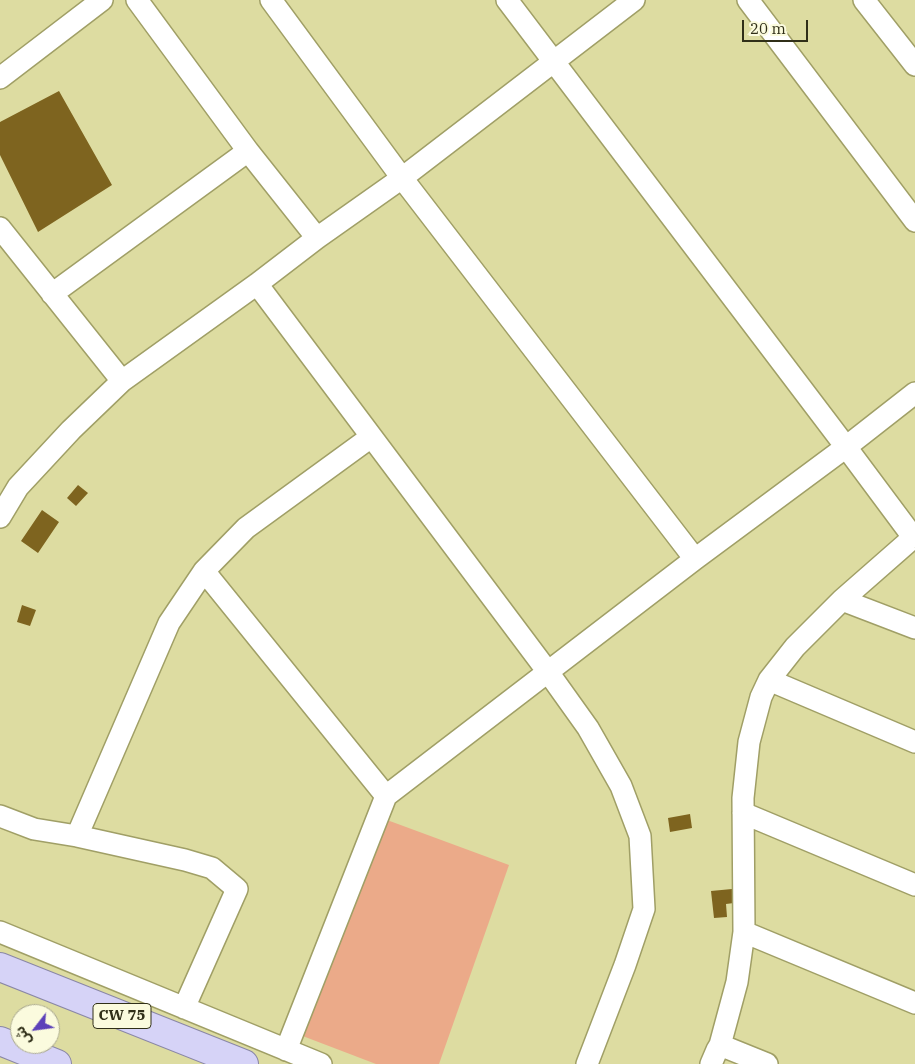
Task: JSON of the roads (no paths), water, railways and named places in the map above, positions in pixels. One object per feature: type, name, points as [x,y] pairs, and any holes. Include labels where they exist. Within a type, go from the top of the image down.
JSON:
[{"type":"main road","name":"CW 75","points":[[0,967],[244,1064]]},
{"type":"main road","points":[[0,1041],[57,1064]]},
{"type":"street","points":[[0,78],[102,0]]},
{"type":"street","points":[[137,0],[248,151],[317,238]]},
{"type":"street","points":[[271,0],[402,178],[694,559]]},
{"type":"street","points":[[507,0],[914,536],[842,600],[796,647],[768,680],[761,697],[749,742],[742,798],[744,932],[737,982],[720,1045],[711,1064]]},
{"type":"street","points":[[0,517],[18,487],[71,430],[122,381],[402,178],[634,0]]},
{"type":"street","points":[[748,0],[915,221]]},
{"type":"street","points":[[864,0],[915,65]]},
{"type":"street","points":[[52,294],[248,151]]},
{"type":"street","points":[[0,228],[122,381]]},
{"type":"street","points":[[257,284],[548,672],[588,728],[621,786],[640,836],[644,909],[626,965],[587,1064]]},
{"type":"street","points":[[286,1050],[386,796],[694,559],[846,447],[915,393]]},
{"type":"street","points":[[77,836],[169,623],[204,571],[246,528],[371,437]]},
{"type":"street","points":[[204,571],[386,796]]},
{"type":"street","points":[[842,600],[915,628]]},
{"type":"street","points":[[768,680],[915,742]]},
{"type":"street","points":[[743,813],[915,885]]},
{"type":"street","points":[[0,816],[34,829],[77,836],[185,860],[212,868],[237,889],[184,1008]]},
{"type":"street","points":[[0,932],[321,1064]]},
{"type":"street","points":[[744,932],[915,1004]]},
{"type":"street","points":[[720,1045],[767,1064]]}]
